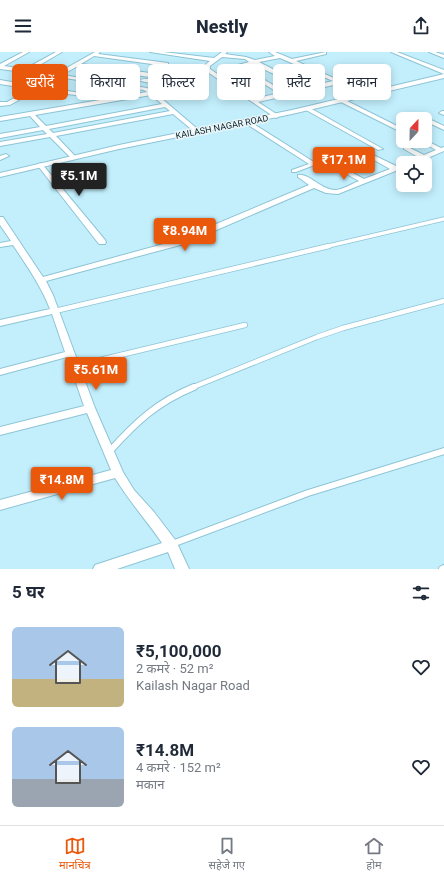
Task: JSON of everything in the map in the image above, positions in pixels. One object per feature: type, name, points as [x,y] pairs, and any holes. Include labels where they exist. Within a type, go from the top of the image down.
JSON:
[{"type":"street","points":[[0,67],[27,52]]},
{"type":"street","points":[[39,64],[60,52]]},
{"type":"street","points":[[152,52],[181,54],[215,60]]},
{"type":"street","points":[[272,52],[333,80]]},
{"type":"street","points":[[273,87],[238,66],[290,52]]},
{"type":"street","points":[[393,52],[444,72]]},
{"type":"street","points":[[431,52],[444,57]]},
{"type":"street","points":[[78,64],[96,53],[166,64],[181,54]]},
{"type":"street","points":[[291,61],[324,53]]},
{"type":"street","points":[[209,64],[223,54],[244,57],[273,71]]},
{"type":"street","points":[[68,70],[76,65]]},
{"type":"street","points":[[0,67],[12,69]]},
{"type":"street","points":[[209,71],[276,116]]},
{"type":"street","name":"KAILASH NAGAR ROAD","points":[[391,88],[444,76]]},
{"type":"street","points":[[140,82],[148,77]]},
{"type":"street","points":[[143,80],[148,80]]},
{"type":"street","points":[[2,84],[12,85]]},
{"type":"street","points":[[0,119],[148,94]]},
{"type":"street","points":[[253,101],[273,96]]},
{"type":"street","points":[[0,104],[8,104],[15,100]]},
{"type":"street","points":[[160,100],[198,132]]},
{"type":"street","name":"KAILASH NAGAR ROAD","points":[[0,175],[73,157],[276,116],[346,100]]},
{"type":"street","points":[[343,101],[396,128]]},
{"type":"street","points":[[0,136],[166,105]]},
{"type":"street","points":[[308,109],[380,149]]},
{"type":"street","points":[[1,144],[174,112]]},
{"type":"street","points":[[31,114],[73,157]]},
{"type":"street","points":[[247,122],[314,164],[297,174],[315,185],[333,193],[396,169]]},
{"type":"street","points":[[432,123],[444,128]]},
{"type":"street","points":[[432,145],[443,150]]},
{"type":"street","points":[[406,148],[421,156]]},
{"type":"street","points":[[426,156],[443,150]]},
{"type":"street","points":[[369,155],[396,165]]},
{"type":"street","points":[[40,165],[102,242]]},
{"type":"street","points":[[334,165],[363,181]]},
{"type":"street","points":[[41,280],[181,242],[315,185]]},
{"type":"street","points":[[0,219],[41,280],[55,310],[90,408],[118,473],[130,493],[171,544],[182,569]]},
{"type":"street","points":[[0,245],[15,242]]},
{"type":"street","points":[[0,323],[55,310]]},
{"type":"street","points":[[0,372],[71,353]]},
{"type":"street","points":[[0,431],[90,408]]},
{"type":"street","points":[[0,505],[118,473]]},
{"type":"street","points":[[100,569],[171,544]]},
{"type":"lane","points":[[55,310],[444,219]]},
{"type":"lane","points":[[109,452],[143,415],[177,394],[317,337],[343,328],[444,301]]},
{"type":"lane","points":[[75,366],[245,325]]},
{"type":"lane","points":[[171,544],[308,494],[444,451]]}]
